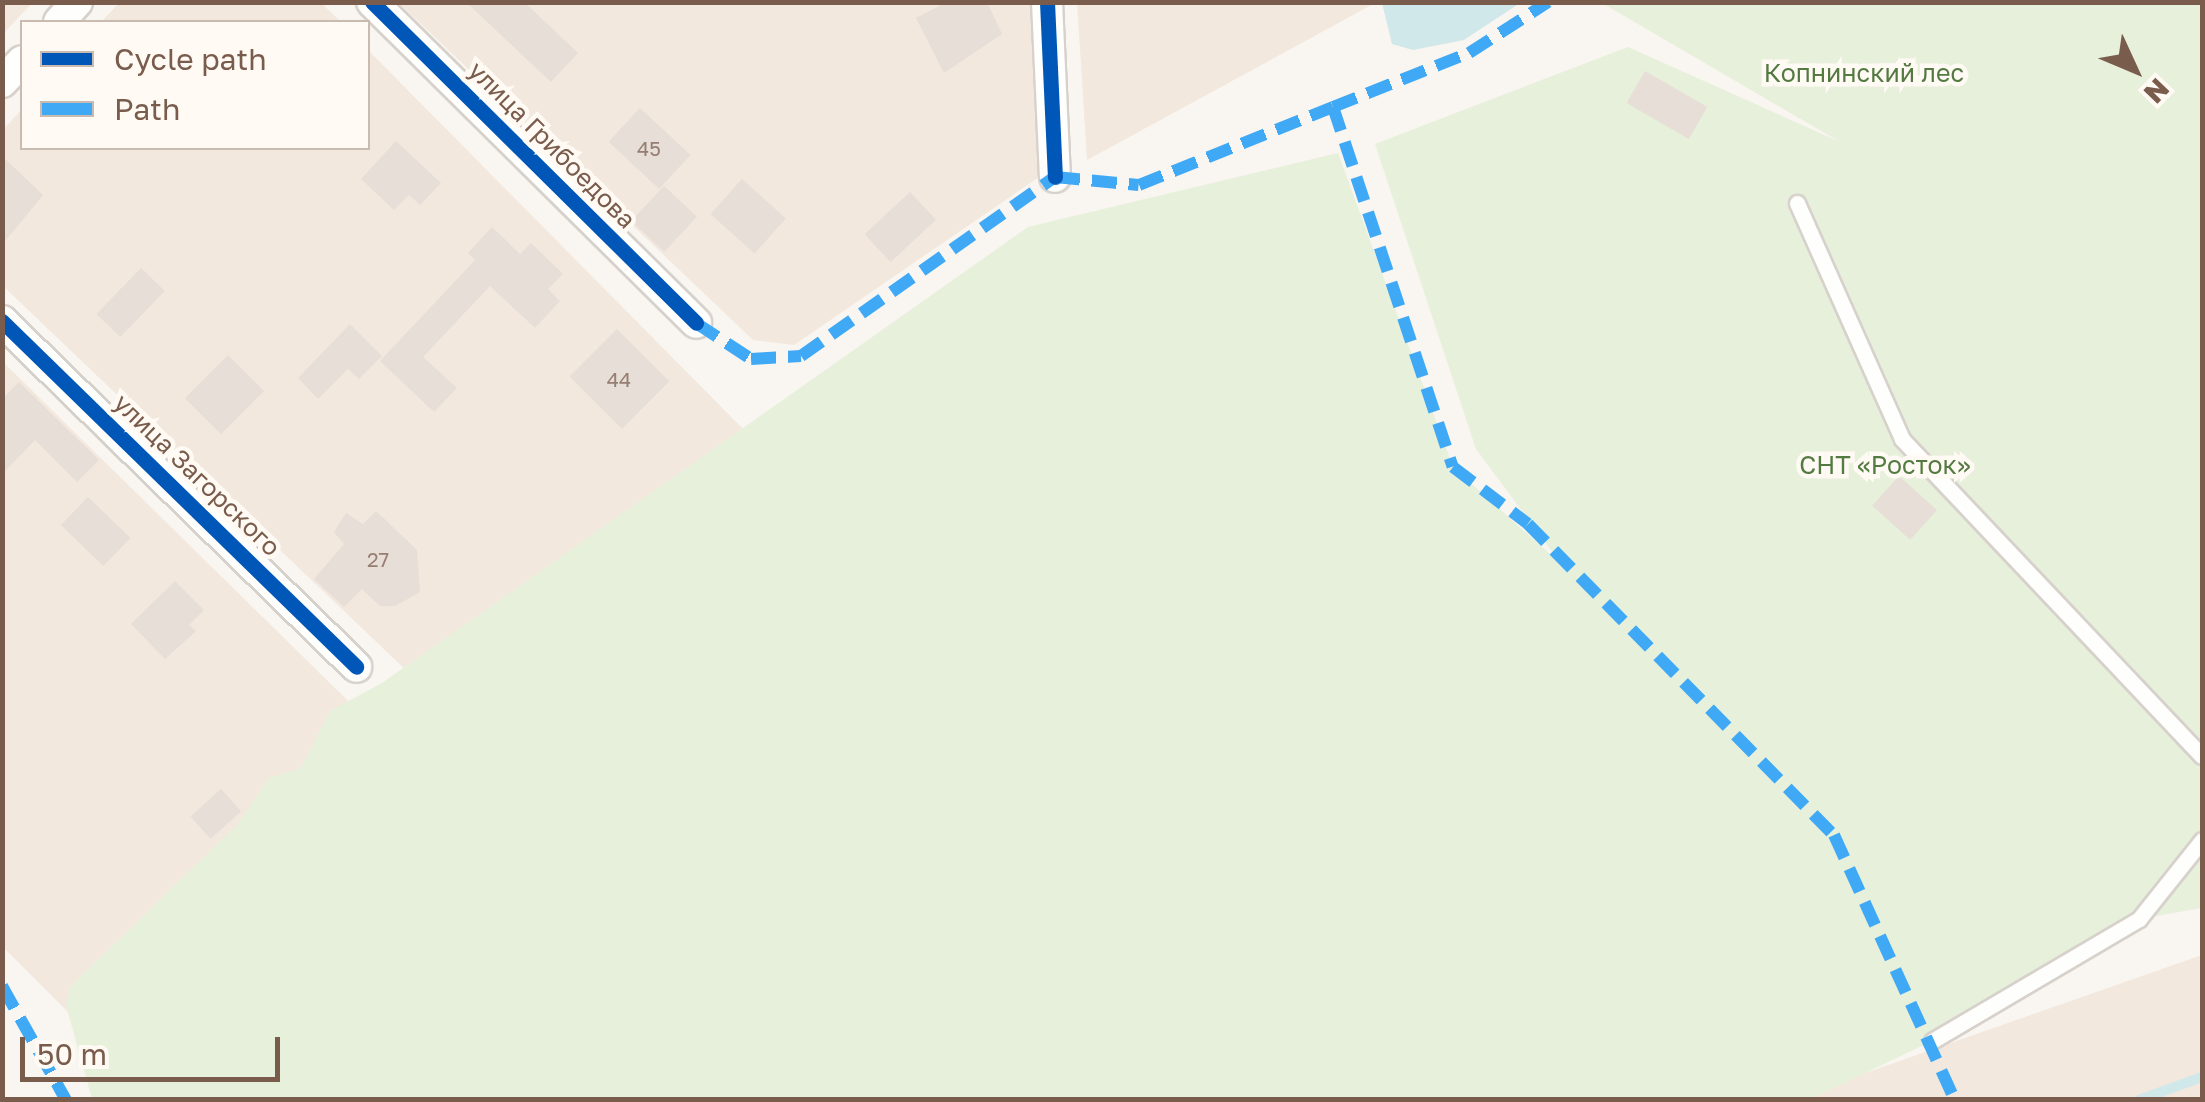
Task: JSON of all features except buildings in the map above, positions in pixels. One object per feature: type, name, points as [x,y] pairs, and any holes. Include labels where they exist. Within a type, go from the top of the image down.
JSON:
[{"type":"street","points":[[60,20],[78,2]]},
{"type":"street","name":"улица Грибоедова","points":[[372,2],[696,322]]},
{"type":"street","points":[[1047,2],[1055,177]]},
{"type":"street","points":[[2,82],[20,63]]},
{"type":"street","name":"улица Загорского","points":[[2,321],[356,666]]},
{"type":"lane","points":[[1798,203],[1902,439],[2202,756]]},
{"type":"lane","points":[[1932,1041],[2139,919],[2202,840]]},
{"type":"shaded area","points":[[1077,2],[1375,2],[1375,3],[1087,160]]},
{"type":"shaded area","points":[[2,3],[32,3],[3,34]]},
{"type":"shaded area","points":[[119,3],[321,3],[339,20],[103,20]]},
{"type":"shaded area","points":[[399,3],[1033,3],[1042,175],[794,345],[753,340]]},
{"type":"shaded area","points":[[370,52],[748,434],[451,713],[3,286],[2,131],[20,111],[20,150],[370,150]]},
{"type":"shaded area","points":[[2,361],[399,751],[84,1028],[3,947]]},
{"type":"shaded area","points":[[2202,955],[2202,1099],[1791,1099]]},
{"type":"green space","points":[[1602,3],[2202,3],[2202,908],[2139,919],[1932,1041],[1811,1099],[92,1099],[66,1005],[71,986],[238,824],[269,778],[301,768],[330,711],[382,683],[1028,227],[1338,153],[1453,467],[1562,565],[1476,449],[1375,144],[1628,47],[1840,142]]},
{"type":"water","points":[[1382,2],[1520,3],[1464,40],[1413,50],[1392,44]]},
{"type":"waterway","points":[[2139,1100],[2202,1077]]},
{"type":"marked path","points":[[1333,107],[1469,53],[1548,2]]},
{"type":"marked path","points":[[696,323],[751,359],[801,356],[1055,177],[1139,185],[1333,107],[1453,467],[1528,524],[1834,835],[1955,1100]]},
{"type":"marked path","points":[[2,986],[66,1100]]},
{"type":"cycle path","points":[[372,2],[696,323]]},
{"type":"cycle path","points":[[1047,2],[1055,177]]},
{"type":"cycle path","points":[[2,321],[356,667]]},
{"type":"park label","name":"Копнинский лес","points":[[1864,73]]},
{"type":"park label","name":"СНТ «Росток»","points":[[1885,465]]}]
